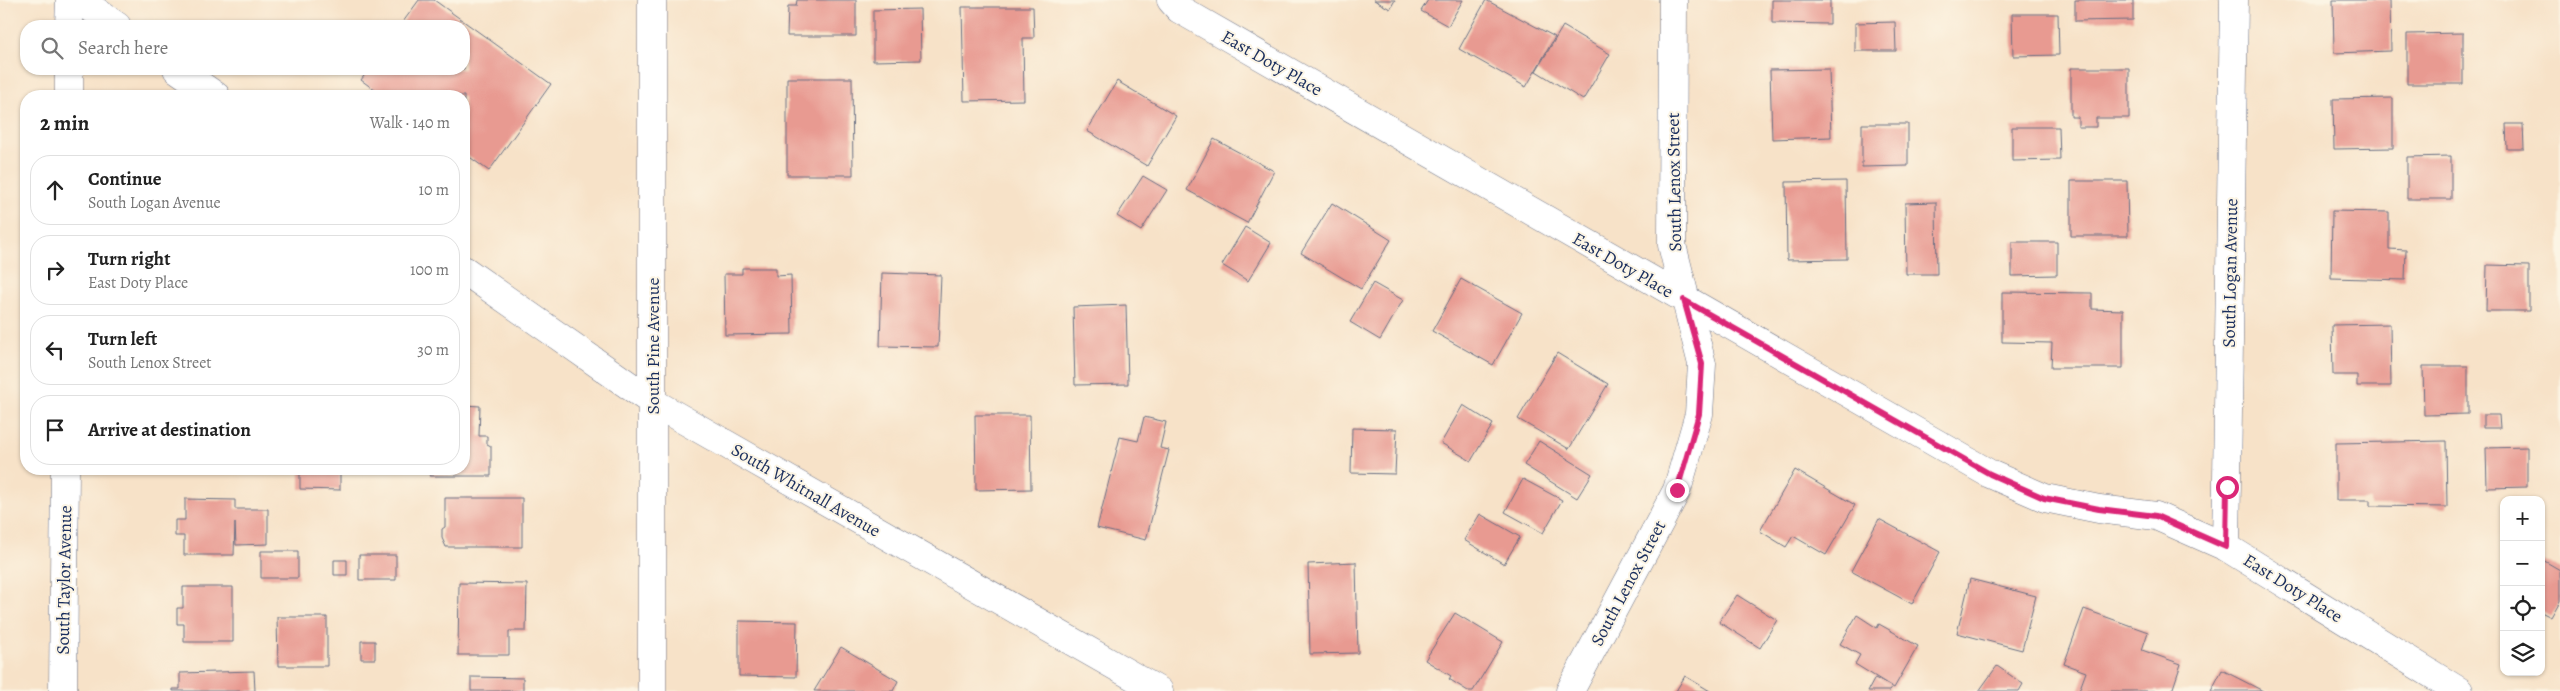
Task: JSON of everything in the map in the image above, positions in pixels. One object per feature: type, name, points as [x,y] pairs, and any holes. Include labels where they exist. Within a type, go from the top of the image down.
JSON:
[{"type":"street","points":[[69,20],[70,0]]},
{"type":"street","points":[[80,0],[108,20]]},
{"type":"street","name":"South Pine Avenue","points":[[652,0],[654,403],[652,691]]},
{"type":"street","name":"East Doty Place","points":[[1171,0],[1179,10],[1990,474],[2044,498],[2099,509],[2156,516],[2226,547],[2459,691]]},
{"type":"street","name":"South Lenox Street","points":[[1570,691],[1677,490],[1699,414],[1702,364],[1684,300],[1672,245],[1673,0]]},
{"type":"street","name":"South Logan Avenue","points":[[2226,547],[2234,0]]},
{"type":"street","points":[[69,75],[69,90]]},
{"type":"street","points":[[186,75],[207,90]]},
{"type":"street","name":"South Whitnall Avenue","points":[[470,274],[654,403],[1159,691]]},
{"type":"street","name":"South Taylor Avenue","points":[[63,691],[65,475]]},
{"type":"building","points":[[419,0],[434,0],[462,20],[404,20]]},
{"type":"building","points":[[797,0],[856,0],[856,36],[787,36],[788,6],[796,6]]},
{"type":"building","points":[[1374,0],[1395,0],[1390,9]]},
{"type":"building","points":[[1428,0],[1463,0],[1448,26],[1421,11]]},
{"type":"building","points":[[1486,0],[1555,37],[1526,87],[1459,49]]},
{"type":"building","points":[[1772,0],[1830,0],[1830,24],[1772,23]]},
{"type":"building","points":[[2075,0],[2133,0],[2133,20],[2075,21]]},
{"type":"building","points":[[2333,0],[2390,0],[2391,51],[2334,53]]},
{"type":"building","points":[[962,7],[1033,7],[1034,38],[1023,38],[1024,100],[964,101]]},
{"type":"building","points":[[920,9],[921,60],[873,61],[873,10]]},
{"type":"building","points":[[2012,14],[2058,14],[2059,55],[2013,56]]},
{"type":"building","points":[[1895,22],[1896,51],[1855,51],[1855,23]]},
{"type":"building","points":[[470,26],[551,84],[489,171],[470,157],[470,90],[375,90],[361,80],[365,75],[470,75]]},
{"type":"building","points":[[1563,26],[1610,54],[1583,100],[1536,71]]},
{"type":"building","points":[[2463,33],[2463,84],[2407,84],[2407,34]]},
{"type":"building","points":[[2071,68],[2129,68],[2129,118],[2096,118],[2096,127],[2078,127],[2078,117],[2071,117]]},
{"type":"building","points":[[1829,69],[1831,137],[1772,139],[1770,70]]},
{"type":"building","points":[[787,78],[852,78],[853,175],[787,175]]},
{"type":"building","points":[[1117,81],[1176,116],[1147,166],[1087,131]]},
{"type":"building","points":[[2393,98],[2393,148],[2334,149],[2333,99]]},
{"type":"building","points":[[1862,124],[1908,124],[1908,166],[1862,167]]},
{"type":"building","points":[[2506,124],[2523,124],[2524,149],[2507,149]]},
{"type":"building","points":[[2012,127],[2059,127],[2060,160],[2012,161]]},
{"type":"building","points":[[1214,139],[1274,171],[1247,223],[1187,190]]},
{"type":"building","points":[[2451,156],[2451,199],[2407,199],[2407,157]]},
{"type":"building","points":[[1143,176],[1167,190],[1141,231],[1117,216]]},
{"type":"building","points":[[1846,181],[1847,259],[1787,260],[1786,182]]},
{"type":"building","points":[[2071,181],[2127,181],[2128,236],[2071,236]]},
{"type":"building","points":[[1936,202],[1937,274],[1906,274],[1905,203]]},
{"type":"building","points":[[1332,203],[1391,240],[1361,289],[1301,253]]},
{"type":"building","points":[[2332,211],[2389,212],[2389,249],[2406,250],[2405,280],[2331,278]]},
{"type":"building","points":[[1245,227],[1271,243],[1248,281],[1222,265]]},
{"type":"building","points":[[2012,242],[2057,242],[2057,275],[2012,276]]},
{"type":"building","points":[[2487,265],[2529,266],[2529,311],[2486,311]]},
{"type":"building","points":[[742,268],[776,268],[776,276],[791,275],[792,334],[725,335],[724,274],[742,274]]},
{"type":"building","points":[[882,273],[941,275],[938,347],[880,346]]},
{"type":"building","points":[[1461,279],[1522,313],[1493,365],[1432,331]]},
{"type":"building","points":[[1373,283],[1403,300],[1380,340],[1350,322]]},
{"type":"building","points":[[2002,292],[2092,293],[2092,309],[2123,310],[2123,368],[2051,368],[2052,343],[2002,342]]},
{"type":"building","points":[[1126,305],[1128,384],[1075,385],[1073,307]]},
{"type":"building","points":[[2390,324],[2391,386],[2357,386],[2357,375],[2333,375],[2332,325]]},
{"type":"building","points":[[1557,353],[1608,384],[1569,449],[1518,419]]},
{"type":"building","points":[[2423,366],[2468,366],[2468,414],[2424,415]]},
{"type":"building","points":[[470,405],[480,406],[479,436],[487,436],[487,444],[491,446],[491,476],[430,476],[470,475]]},
{"type":"building","points":[[1463,405],[1493,424],[1471,461],[1441,443]]},
{"type":"building","points":[[975,415],[1030,415],[1031,489],[976,490]]},
{"type":"building","points":[[2483,415],[2499,415],[2500,428],[2483,428]]},
{"type":"building","points":[[1144,417],[1166,422],[1160,448],[1169,450],[1146,540],[1097,528],[1120,437],[1138,441]]},
{"type":"building","points":[[1352,428],[1397,429],[1395,474],[1351,473]]},
{"type":"building","points":[[1539,441],[1592,474],[1577,498],[1524,465]]},
{"type":"building","points":[[2446,441],[2447,507],[2370,506],[2370,500],[2336,500],[2336,443]]},
{"type":"building","points":[[2527,447],[2527,487],[2487,488],[2486,448]]},
{"type":"building","points":[[1795,470],[1855,505],[1826,555],[1793,536],[1786,547],[1760,531]]},
{"type":"building","points":[[300,475],[340,475],[340,490],[300,489]]},
{"type":"building","points":[[1523,479],[1562,500],[1543,533],[1505,512]]},
{"type":"building","points":[[445,498],[522,498],[522,547],[446,547],[442,538],[442,529],[445,527]]},
{"type":"building","points":[[185,499],[235,500],[235,509],[268,509],[268,544],[236,545],[235,523],[234,555],[184,555],[184,536],[175,536],[175,520],[185,520]]},
{"type":"building","points":[[1480,514],[1520,537],[1504,564],[1464,540]]},
{"type":"building","points":[[1879,519],[1940,552],[1912,604],[1851,571]]},
{"type":"building","points":[[261,551],[298,551],[298,578],[261,578]]},
{"type":"building","points":[[359,555],[396,555],[396,580],[359,580]]},
{"type":"building","points":[[334,560],[347,560],[347,575],[334,575]]},
{"type":"building","points":[[2545,561],[2560,570],[2560,601],[2551,617],[2545,614]]},
{"type":"building","points":[[1356,562],[1358,653],[1310,654],[1308,564]]},
{"type":"building","points":[[1970,579],[2036,596],[2022,650],[1957,633]]},
{"type":"building","points":[[459,583],[527,584],[526,631],[509,631],[509,655],[458,655]]},
{"type":"building","points":[[183,587],[233,587],[233,642],[184,642],[184,624],[177,624],[177,608],[183,608]]},
{"type":"building","points":[[1737,595],[1777,620],[1760,648],[1719,622]]},
{"type":"building","points":[[2084,609],[2148,632],[2142,650],[2181,664],[2172,691],[2079,691],[2086,672],[2064,664]]},
{"type":"building","points":[[1455,613],[1503,642],[1473,691],[1468,691],[1449,679],[1451,676],[1425,660]]},
{"type":"building","points":[[1857,615],[1877,628],[1879,624],[1918,646],[1894,688],[1855,664],[1860,655],[1840,644]]},
{"type":"building","points":[[277,617],[327,617],[327,666],[278,666]]},
{"type":"building","points":[[739,621],[797,622],[796,677],[739,676]]},
{"type":"building","points":[[361,641],[375,641],[375,659],[361,659]]},
{"type":"building","points":[[841,647],[898,681],[893,691],[814,691]]},
{"type":"building","points":[[1997,666],[2023,684],[2019,691],[1979,691]]},
{"type":"building","points":[[2222,670],[2263,691],[2211,691]]},
{"type":"building","points":[[254,671],[255,691],[173,691],[173,689],[180,689],[180,673]]},
{"type":"building","points":[[1685,676],[1710,691],[1676,691]]},
{"type":"building","points":[[471,677],[523,678],[523,691],[471,691]]},
{"type":"building","points":[[1875,678],[1892,687],[1889,691],[1868,691]]},
{"type":"route","points":[[1677,490],[1699,414],[1702,364],[1684,300],[1990,474],[2044,498],[2099,509],[2156,516],[2226,547],[2227,487]]}]
